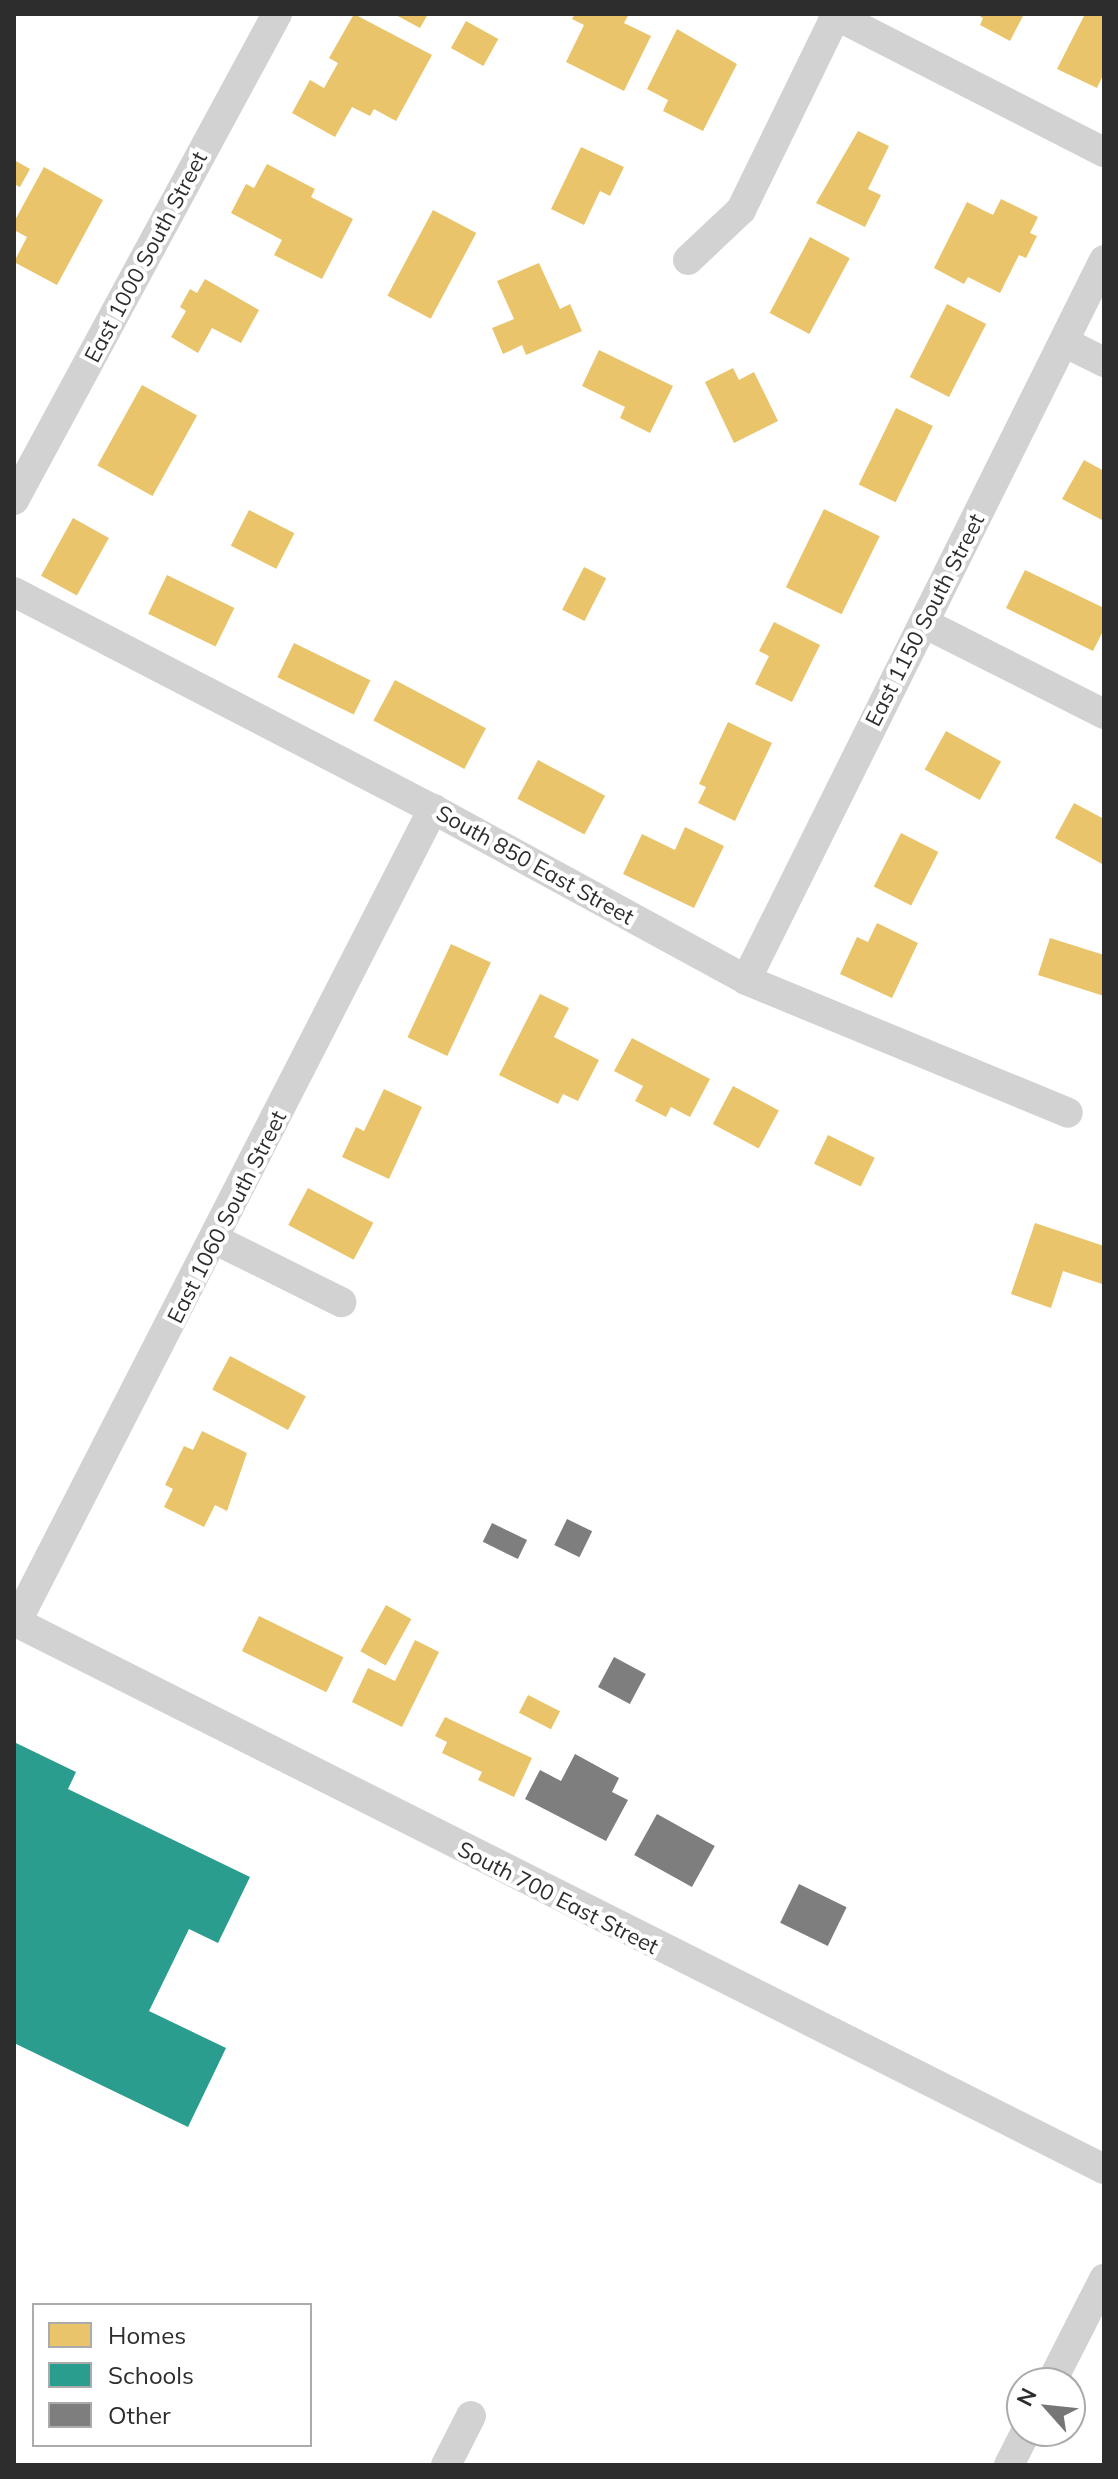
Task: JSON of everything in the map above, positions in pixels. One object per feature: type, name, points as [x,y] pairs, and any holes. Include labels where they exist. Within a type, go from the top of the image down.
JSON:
[{"type":"street","name":"East 1000 South Street","points":[[14,500],[277,14]]},
{"type":"street","points":[[688,260],[741,210],[834,15],[1104,152]]},
{"type":"street","name":"East 1150 South Street","points":[[746,980],[1104,260]]},
{"type":"street","points":[[1064,342],[1104,362]]},
{"type":"street","name":"South 850 East Street","points":[[14,592],[433,809],[746,980],[1068,1113]]},
{"type":"street","points":[[924,623],[1104,714]]},
{"type":"street","name":"East 1060 South Street","points":[[15,1622],[216,1240],[433,809]]},
{"type":"street","points":[[216,1240],[341,1302]]},
{"type":"street","name":"South 700 East Street","points":[[15,1622],[1104,2169]]},
{"type":"street","points":[[1059,2367],[1104,2279]]},
{"type":"street","points":[[446,2465],[471,2416]]},
{"type":"street","points":[[1009,2465],[1018,2447]]},
{"type":"building: Homes","points":[[354,14],[432,55],[396,121],[374,109],[370,116],[352,107],[335,137],[292,113],[310,80],[324,88],[338,63],[329,58]]},
{"type":"building: Homes","points":[[394,14],[428,14],[420,28]]},
{"type":"building: Homes","points":[[575,14],[629,14],[624,23],[651,36],[624,91],[566,62],[584,25],[572,19]]},
{"type":"building: Homes","points":[[976,14],[1024,14],[1010,41],[980,25],[983,18]]},
{"type":"building: Homes","points":[[1085,14],[1104,14],[1104,73],[1097,88],[1057,69]]},
{"type":"building: Homes","points":[[466,21],[498,39],[483,66],[451,48]]},
{"type":"building: Homes","points":[[677,29],[737,64],[703,131],[663,111],[668,100],[647,89]]},
{"type":"building: Homes","points":[[858,131],[889,146],[868,189],[881,195],[865,227],[816,203]]},
{"type":"building: Homes","points":[[581,147],[624,167],[610,196],[600,191],[584,225],[551,209]]},
{"type":"building: Homes","points":[[14,160],[30,169],[20,187],[14,184]]},
{"type":"building: Homes","points":[[267,164],[315,189],[311,197],[353,219],[322,279],[274,255],[282,240],[231,213],[246,184],[254,188]]},
{"type":"building: Homes","points":[[44,167],[103,200],[57,285],[14,262],[27,237],[14,230],[14,222]]},
{"type":"building: Homes","points":[[1001,199],[1038,217],[1030,233],[1037,236],[1026,258],[1019,255],[1000,293],[968,277],[964,284],[934,268],[967,202],[993,215]]},
{"type":"building: Homes","points":[[433,210],[476,233],[431,319],[387,296]]},
{"type":"building: Homes","points":[[810,237],[850,258],[809,334],[770,313]]},
{"type":"building: Homes","points":[[539,263],[560,309],[570,304],[582,331],[526,355],[522,345],[503,354],[492,328],[514,319],[497,281]]},
{"type":"building: Homes","points":[[205,279],[259,310],[241,343],[212,328],[198,353],[171,337],[186,311],[180,307],[190,289],[197,293]]},
{"type":"building: Homes","points":[[947,304],[986,324],[949,397],[910,377]]},
{"type":"building: Homes","points":[[599,350],[673,386],[650,433],[620,418],[625,407],[582,386]]},
{"type":"building: Homes","points":[[733,368],[739,380],[754,372],[778,421],[734,443],[705,382]]},
{"type":"building: Homes","points":[[142,385],[197,416],[152,496],[97,465]]},
{"type":"building: Homes","points":[[896,408],[933,426],[896,502],[859,484]]},
{"type":"building: Homes","points":[[1084,460],[1104,471],[1104,521],[1062,499]]},
{"type":"building: Homes","points":[[824,509],[880,536],[842,614],[786,587]]},
{"type":"building: Homes","points":[[249,510],[294,533],[276,569],[231,546]]},
{"type":"building: Homes","points":[[73,518],[109,538],[77,596],[41,576]]},
{"type":"building: Homes","points":[[584,567],[606,578],[584,621],[562,610]]},
{"type":"building: Homes","points":[[1025,570],[1104,608],[1104,629],[1093,651],[1006,608]]},
{"type":"building: Homes","points":[[167,575],[234,608],[216,647],[148,614]]},
{"type":"building: Homes","points":[[774,622],[820,645],[792,702],[755,684],[769,656],[759,651]]},
{"type":"building: Homes","points":[[294,643],[370,680],[354,714],[277,677]]},
{"type":"building: Homes","points":[[395,680],[486,728],[464,769],[373,721]]},
{"type":"building: Homes","points":[[728,722],[772,743],[735,821],[698,803],[706,787],[699,784]]},
{"type":"building: Homes","points":[[946,731],[1001,762],[980,800],[925,769]]},
{"type":"building: Homes","points":[[538,760],[605,796],[584,835],[517,799]]},
{"type":"building: Homes","points":[[1074,803],[1104,819],[1104,865],[1055,838]]},
{"type":"building: Homes","points":[[685,827],[724,846],[694,908],[623,874],[642,834],[675,850]]},
{"type":"building: Homes","points":[[901,833],[938,852],[911,906],[874,886]]},
{"type":"building: Homes","points":[[877,923],[918,943],[892,998],[840,974],[857,937],[868,942]]},
{"type":"building: Homes","points":[[1050,938],[1104,955],[1104,996],[1038,975]]},
{"type":"building: Homes","points":[[451,944],[491,963],[447,1056],[407,1037]]},
{"type":"building: Homes","points":[[540,994],[569,1008],[554,1037],[599,1060],[578,1101],[563,1094],[558,1104],[499,1075]]},
{"type":"building: Homes","points":[[632,1038],[710,1079],[690,1117],[671,1107],[666,1117],[635,1101],[643,1086],[614,1071]]},
{"type":"building: Homes","points":[[733,1086],[779,1110],[759,1148],[713,1124]]},
{"type":"building: Homes","points":[[384,1089],[422,1107],[389,1179],[342,1157],[356,1127],[364,1131]]},
{"type":"building: Homes","points":[[828,1135],[875,1158],[861,1187],[814,1164]]},
{"type":"building: Homes","points":[[308,1188],[373,1223],[354,1260],[288,1225]]},
{"type":"building: Homes","points":[[1035,1223],[1104,1246],[1102,1284],[1063,1271],[1051,1308],[1011,1294]]},
{"type":"building: Homes","points":[[230,1356],[306,1396],[288,1430],[212,1390]]},
{"type":"building: Homes","points":[[202,1431],[247,1453],[227,1511],[215,1505],[204,1527],[164,1507],[173,1489],[165,1485],[184,1446],[193,1450]]},
{"type":"building: Homes","points":[[386,1605],[411,1619],[386,1665],[360,1651]]},
{"type":"building: Homes","points":[[259,1616],[343,1657],[326,1692],[242,1651]]},
{"type":"building: Homes","points":[[415,1640],[439,1652],[402,1727],[352,1702],[368,1668],[395,1681]]},
{"type":"building: Homes","points":[[528,1695],[560,1711],[551,1729],[519,1713]]},
{"type":"building: Homes","points":[[445,1717],[532,1758],[514,1797],[478,1780],[482,1772],[442,1753],[447,1742],[435,1736]]},
{"type":"building: Schools","points":[[14,1742],[76,1772],[68,1789],[250,1877],[218,1943],[189,1929],[149,2011],[226,2048],[188,2127],[14,2043]]},
{"type":"building: Other","points":[[567,1519],[592,1531],[579,1557],[554,1545]]},
{"type":"building: Other","points":[[492,1523],[527,1540],[518,1559],[483,1542]]},
{"type":"building: Other","points":[[614,1657],[646,1674],[630,1704],[598,1687]]},
{"type":"building: Other","points":[[575,1754],[619,1778],[612,1792],[628,1800],[606,1841],[525,1799],[540,1770],[561,1781]]},
{"type":"building: Other","points":[[657,1814],[715,1846],[692,1887],[634,1855]]},
{"type":"building: Other","points":[[799,1884],[847,1907],[828,1946],[780,1923]]}]
